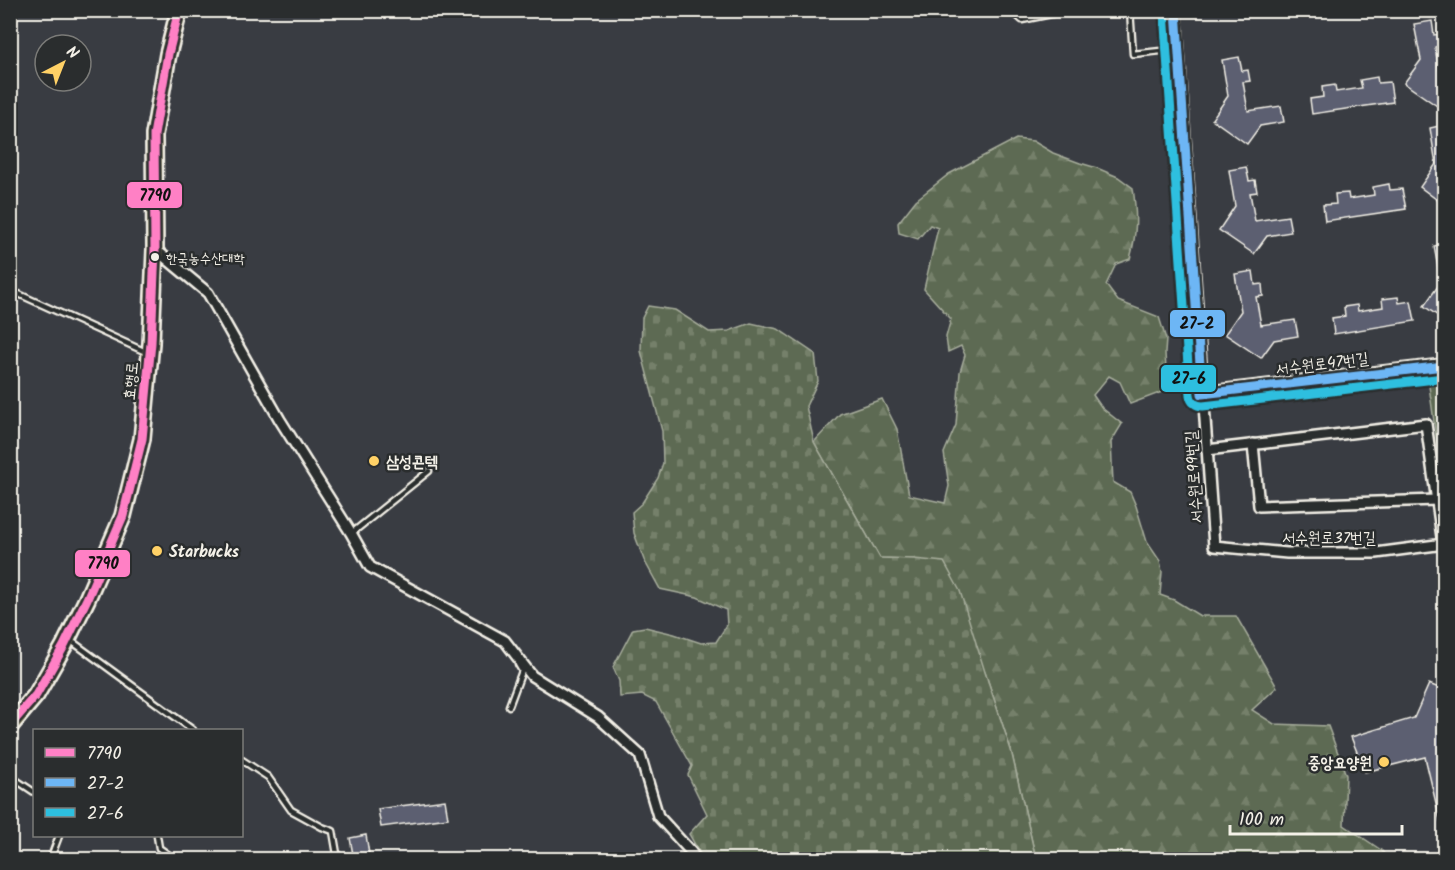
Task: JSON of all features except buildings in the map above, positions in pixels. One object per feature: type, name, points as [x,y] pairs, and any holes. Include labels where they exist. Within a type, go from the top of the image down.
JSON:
[{"type":"main road","name":"효행로","points":[[10,726],[36,695],[87,599],[123,516],[142,439],[150,354],[155,249],[154,135],[168,54],[179,10]]},
{"type":"street","name":"서수원로99번길","points":[[1176,10],[1214,546]]},
{"type":"street","points":[[155,249],[208,293],[280,420],[370,567],[505,641],[532,676],[598,717],[640,755],[658,816],[696,860]]},
{"type":"street","name":"서수원로47번길","points":[[1202,394],[1444,366]]},
{"type":"street","points":[[1207,450],[1426,424],[1444,544]]},
{"type":"street","points":[[1252,444],[1259,506],[1437,500]]},
{"type":"street","name":"서수원로37번길","points":[[1214,546],[1287,553],[1376,553],[1444,544]]},
{"type":"lane","points":[[1011,10],[1022,20],[1071,10]]},
{"type":"lane","points":[[1130,10],[1133,54],[1179,49]]},
{"type":"lane","points":[[10,291],[150,354]]},
{"type":"lane","points":[[351,533],[429,471]]},
{"type":"lane","points":[[68,638],[193,729]]},
{"type":"lane","points":[[505,641],[522,670],[509,706]]},
{"type":"lane","points":[[243,761],[268,777],[291,810],[333,831],[338,860]]},
{"type":"lane","points":[[10,776],[33,791]]},
{"type":"lane","points":[[50,860],[59,837]]},
{"type":"lane","points":[[157,837],[159,848],[176,860]]},
{"type":"green space","points":[[1016,139],[1033,141],[1053,153],[1118,177],[1133,188],[1136,224],[1130,259],[1116,264],[1106,285],[1118,301],[1159,317],[1166,339],[1166,370],[1162,392],[1130,404],[1120,382],[1109,376],[1093,395],[1102,408],[1122,424],[1111,442],[1113,482],[1130,492],[1147,542],[1160,561],[1162,572],[1160,595],[1174,600],[1200,616],[1236,616],[1277,687],[1252,710],[1274,724],[1328,726],[1346,775],[1344,825],[1381,850],[1389,859],[1036,859],[1011,750],[985,672],[914,559],[880,558],[814,442],[840,414],[882,399],[897,429],[909,495],[945,503],[949,486],[944,453],[956,425],[960,372],[965,355],[961,346],[948,352],[946,337],[951,319],[924,289],[938,228],[930,225],[918,239],[899,233],[898,223],[916,200],[949,174]]},
{"type":"green space","points":[[648,306],[675,310],[709,332],[729,331],[751,323],[778,329],[815,354],[818,381],[806,406],[814,442],[880,558],[944,562],[960,591],[1011,750],[1036,859],[705,860],[701,855],[689,834],[707,814],[688,775],[692,766],[656,702],[642,695],[620,697],[619,681],[613,667],[633,629],[645,627],[701,643],[716,642],[727,625],[726,610],[697,597],[660,589],[644,560],[634,533],[632,512],[642,503],[658,478],[663,463],[662,431],[641,351],[642,318]]},
{"type":"green space","points":[[1444,384],[1444,493],[1429,386]]},
{"type":"transit line","name":"7790","points":[[10,725],[36,695],[87,599],[123,516],[142,439],[151,343],[155,249],[154,135],[168,54],[179,10]]},
{"type":"transit line","name":"27-2","points":[[1176,10],[1202,394],[1444,366]]},
{"type":"transit line","name":"27-6","points":[[1164,11],[1190,395],[1193,402],[1203,406],[1444,378]]},
{"type":"place","name":"한국농수산대학","points":[[155,257]]},
{"type":"place","name":"삼성콘텍","points":[[374,461]]},
{"type":"place","name":"Starbucks","points":[[157,551]]},
{"type":"place","name":"중앙요양원","points":[[1384,762]]}]
